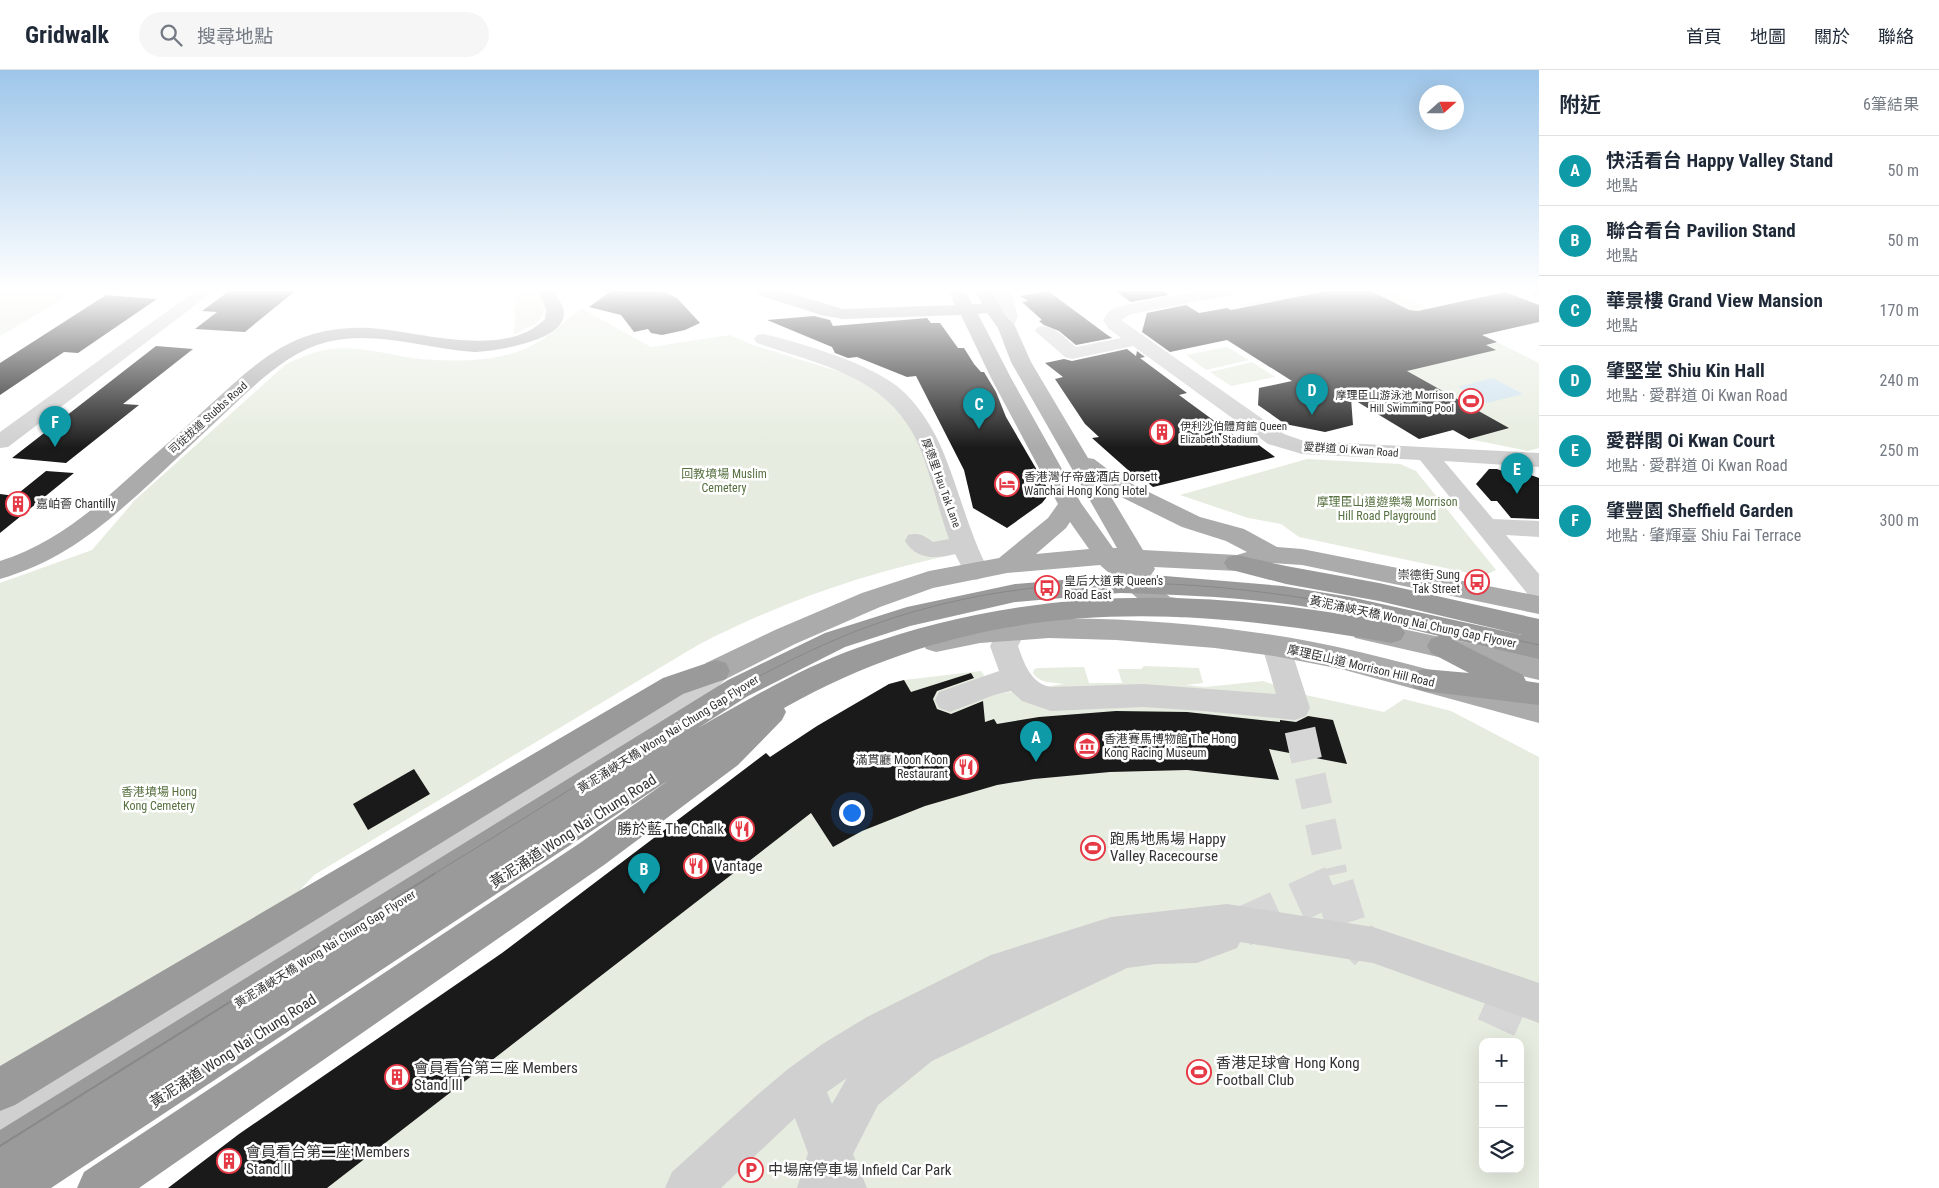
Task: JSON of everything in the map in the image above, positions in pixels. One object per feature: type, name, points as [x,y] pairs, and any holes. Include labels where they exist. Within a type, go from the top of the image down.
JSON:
[{"type":"highway","points":[[1237,563],[1286,575],[1379,592],[1539,629]]},
{"type":"highway","name":"黃泥涌峽天橋 Wong Nai Chung Gap Flyover","points":[[0,1154],[738,688],[835,640],[907,617],[1015,593],[1120,584],[1165,585],[1283,595],[1350,606],[1539,649]]},
{"type":"highway","name":"黃泥涌峽天橋 Wong Nai Chung Gap Flyover","points":[[11,1188],[708,738],[819,677],[864,656],[903,642],[980,622],[1061,609],[1126,606],[1231,608],[1321,620],[1420,639],[1537,686]]},
{"type":"highway","points":[[1441,646],[1537,686]]},
{"type":"highway","points":[[0,1090],[673,686],[716,671]]},
{"type":"highway","points":[[100,1188],[592,854],[727,756],[774,709]]},
{"type":"main road","name":"司徒拔道 Stubbs Road","points":[[0,570],[47,552],[80,532],[248,382],[289,350],[307,343]]},
{"type":"main road","name":"司徒拔道 Stubbs Road","points":[[437,343],[456,346],[479,346],[502,343]]},
{"type":"main road","points":[[983,343],[1070,504],[1106,556],[1163,606],[1294,619],[1441,646]]},
{"type":"main road","points":[[1013,343],[1021,362],[1075,456],[1180,633]]},
{"type":"main road","points":[[1075,456],[1110,482],[1128,492],[1191,522],[1236,535],[1272,555]]},
{"type":"main road","points":[[1007,566],[1057,523],[1070,504]]},
{"type":"main road","points":[[716,671],[785,637],[871,600],[929,580],[1007,566],[1106,556],[1237,563],[1272,555],[1302,557],[1539,605]]},
{"type":"main road","name":"黃泥涌道 Wong Nai Chung Road","points":[[774,709],[856,670],[902,652],[950,638],[1012,631],[1076,628],[1180,633]]},
{"type":"main road","name":"摩理臣山道 Morrison Hill Road","points":[[1180,633],[1276,646],[1424,680],[1537,686]]},
{"type":"street","points":[[0,442],[135,343]]},
{"type":"street","name":"厚德里 Hau Tak Lane","points":[[775,343],[854,371],[881,384],[902,402],[920,428],[933,454],[964,545],[976,571]]},
{"type":"street","points":[[1059,343],[1072,353],[1120,343]]},
{"type":"street","name":"愛群道 Oi Kwan Road","points":[[1140,343],[1276,439],[1302,448],[1539,460]]},
{"type":"street","points":[[1427,455],[1539,591]]},
{"type":"street","points":[[1485,526],[1539,529]]},
{"type":"street","points":[[917,541],[923,548],[930,551],[964,545]]},
{"type":"street","points":[[1012,631],[1004,646],[1017,678],[1027,691],[1042,698],[1141,695],[1202,697],[1297,719],[1276,646]]},
{"type":"street","points":[[0,1128],[686,699],[716,671]]},
{"type":"street","points":[[950,700],[988,685],[1017,678]]},
{"type":"street","name":"黃泥涌道 Wong Nai Chung Road","points":[[22,1188],[713,740],[774,709]]},
{"type":"street","points":[[688,1188],[770,1111],[803,1084],[839,1058],[881,1032],[1005,969],[1111,935],[1227,922],[1373,945],[1539,1003]]},
{"type":"street","points":[[831,1176],[864,1090],[918,1047],[1124,950],[1156,946],[1198,945],[1224,935]]},
{"type":"street","points":[[803,1084],[831,1176]]},
{"type":"green space","points":[[536,343],[644,343],[651,347],[676,343],[749,343],[844,373],[875,386],[897,403],[931,469],[956,554],[889,570],[824,590],[761,615],[698,645],[314,875],[279,913],[0,1083],[0,583],[92,550],[135,500],[285,365],[296,359],[320,351],[342,348],[362,349],[412,358],[471,360],[502,356]]},
{"type":"green space","name":"摩理臣山游泳池 Morrison Hill Swimming Pool","points":[[1305,343],[1499,343],[1539,363],[1539,448],[1528,451],[1469,439]]},
{"type":"green space","points":[[1227,347],[1249,360],[1206,370],[1186,355]]},
{"type":"green space","points":[[1252,362],[1275,377],[1231,386],[1210,372]]},
{"type":"green space","name":"摩理臣山道遊樂場 Morrison Hill Road Playground","points":[[1307,459],[1400,464],[1416,471],[1496,570],[1483,576],[1299,537],[1281,524],[1248,518],[1180,495]]},
{"type":"green space","name":"跑馬地馬場 Happy Valley Racecourse","points":[[1144,666],[1199,668],[1203,683],[1186,685],[1205,687],[1263,681],[1301,694],[1384,712],[1404,699],[1451,711],[1539,757],[1539,1188],[170,1188],[502,953],[771,757],[817,726],[889,684],[904,680],[981,671],[997,694],[1064,684],[1039,679],[1033,673],[1034,669],[1038,668],[1084,667],[1089,683],[1122,683],[1118,669],[1141,669]]},
{"type":"water","points":[[1493,378],[1523,394],[1487,403],[1458,387]]},
{"type":"building","points":[[31,343],[92,343],[78,353],[64,352],[0,395],[0,363]]},
{"type":"building","points":[[823,343],[955,343],[958,348],[964,348],[974,364],[981,372],[984,372],[996,392],[1006,417],[1048,489],[1046,498],[1042,503],[1007,528],[973,508],[964,470],[916,376],[907,377],[857,357],[848,358],[835,353],[832,347]]},
{"type":"building","points":[[1158,343],[1212,343],[1170,352]]},
{"type":"building","points":[[1232,343],[1493,343],[1486,345],[1496,350],[1407,371],[1509,428],[1469,439],[1453,430],[1419,439],[1351,398],[1353,425],[1325,432],[1285,424],[1258,405],[1259,388],[1292,381]]},
{"type":"building","points":[[156,346],[193,349],[123,404],[139,405],[66,463],[12,458]]},
{"type":"building","name":"伊利沙伯體育館 Queen Elizabeth Stadium","points":[[1127,349],[1136,356],[1137,351],[1145,357],[1140,358],[1187,393],[1179,395],[1239,439],[1248,437],[1275,457],[1153,487],[1141,477],[1137,478],[1092,438],[1099,437],[1085,424],[1055,379],[1063,377],[1045,363],[1064,359],[1072,361]]},
{"type":"building","points":[[1489,469],[1497,469],[1510,474],[1514,469],[1539,478],[1539,519],[1511,518],[1497,501],[1491,501],[1476,484]]},
{"type":"building","name":"嘉岶薈 Chantilly","points":[[46,471],[74,473],[0,533],[0,494],[15,496]]},
{"type":"building","points":[[971,673],[974,678],[937,691],[933,699],[937,709],[951,714],[983,701],[985,722],[994,719],[997,724],[1039,717],[1116,711],[1187,712],[1280,722],[1280,720],[1296,722],[1308,716],[1333,720],[1347,764],[1269,749],[1279,780],[1187,770],[1110,772],[1034,779],[997,785],[925,806],[862,831],[833,847],[811,813],[327,1188],[168,1188],[239,1134],[502,953],[766,753],[770,757],[817,726],[889,684],[904,680],[911,692]]},
{"type":"building","points":[[414,769],[430,794],[368,830],[353,804]]},
{"type":"tunnel","points":[[1300,730],[1332,875]]},
{"type":"tunnel","points":[[1332,874],[1334,885]]},
{"type":"tunnel","points":[[1242,927],[1334,885]]},
{"type":"tunnel","points":[[1334,885],[1348,930],[1369,951]]},
{"type":"tunnel","points":[[1486,1001],[1539,1025]]},
{"type":"tram line","points":[[432,875],[672,726],[761,675],[822,645],[854,632],[940,605],[1026,589],[1111,583],[1196,586],[1282,595],[1367,609],[1539,645]]},
{"type":"tram line","points":[[0,1146],[434,874]]},
{"type":"place","name":"摩理臣山游泳池 Morrison Hill Swimming Pool","points":[[1471,401]]},
{"type":"place","name":"肇堅堂 Shiu Kin Hall","points":[[1312,415]]},
{"type":"place","name":"華景樓 Grand View Mansion","points":[[979,429]]},
{"type":"place","name":"伊利沙伯體育館 Queen Elizabeth Stadium","points":[[1162,432]]},
{"type":"place","name":"肇豐園 Sheffield Garden","points":[[55,447]]},
{"type":"place","name":"香港灣仔帝盛酒店 Dorsett Wanchai Hong Kong Hotel","points":[[1007,484]]},
{"type":"place","name":"愛群閣 Oi Kwan Court","points":[[1517,494]]},
{"type":"place","name":"嘉岶薈 Chantilly","points":[[18,504]]},
{"type":"place","name":"崇德街 Sung Tak Street","points":[[1477,582]]},
{"type":"place","name":"皇后大道東 Queen's Road East","points":[[1047,588]]},
{"type":"place","name":"香港賽馬博物館 The Hong Kong Racing Museum","points":[[1087,746]]},
{"type":"place","name":"快活看台 Happy Valley Stand","points":[[1036,762]]},
{"type":"place","name":"滿貫廳 Moon Koon Restaurant","points":[[966,767]]},
{"type":"place","name":"勝於藍 The Chalk","points":[[742,829]]},
{"type":"place","name":"跑馬地馬場 Happy Valley Racecourse","points":[[1093,848]]},
{"type":"place","name":"Vantage","points":[[696,866]]},
{"type":"place","name":"聯合看台 Pavilion Stand","points":[[644,894]]},
{"type":"place","name":"香港足球會 Hong Kong Football Club","points":[[1199,1072]]},
{"type":"place","name":"會員看台第三座 Members Stand III","points":[[397,1077]]},
{"type":"place","name":"會員看台第二座 Members Stand II","points":[[229,1161]]},
{"type":"place","name":"中場席停車場 Infield Car Park","points":[[751,1170]]},
{"type":"park label","name":"回教墳場 Muslim Cemetery","points":[[724,481]]},
{"type":"park label","name":"香港墳場 Hong Kong Cemetery","points":[[159,799]]}]
